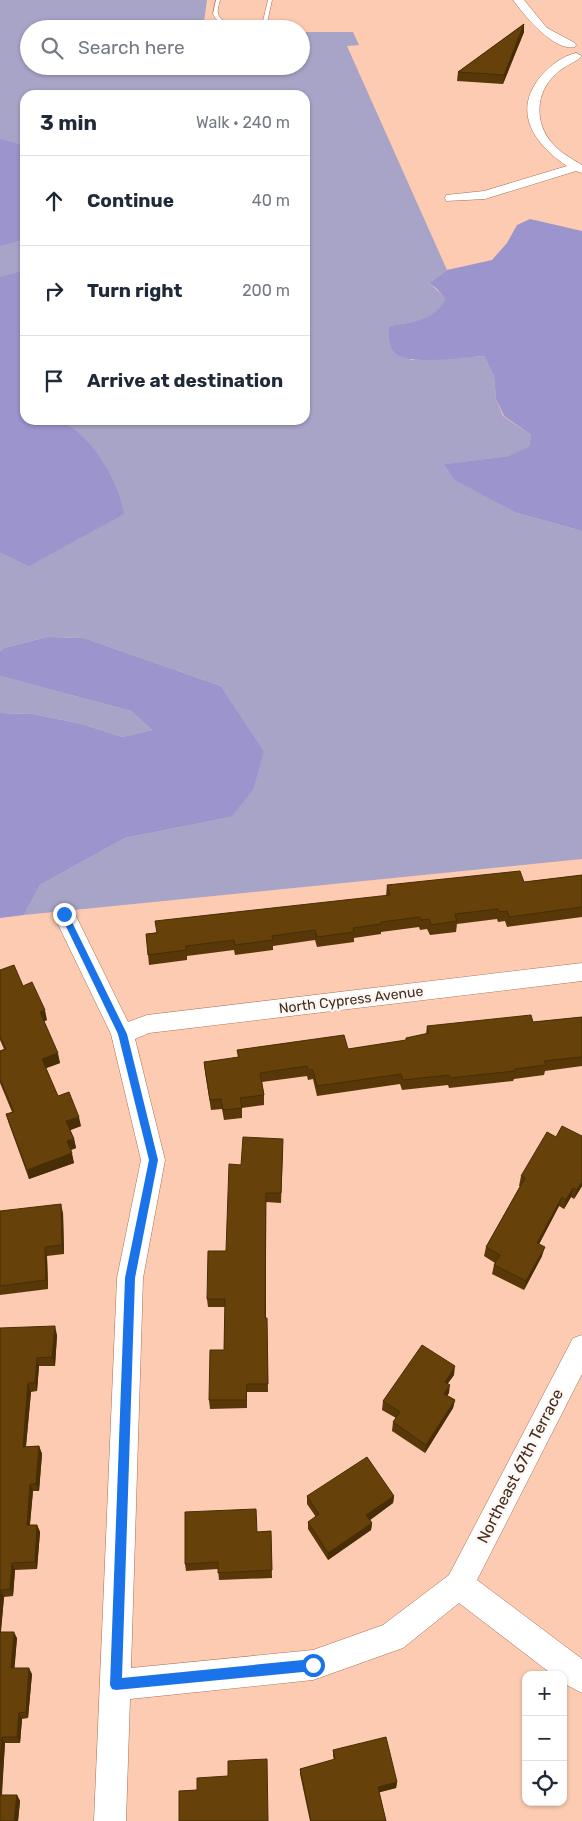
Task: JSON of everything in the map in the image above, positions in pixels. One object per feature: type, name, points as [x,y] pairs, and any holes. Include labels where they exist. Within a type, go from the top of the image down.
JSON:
[{"type":"street","points":[[518,0],[543,30],[578,43]]},
{"type":"street","points":[[530,0],[545,20],[578,43]]},
{"type":"street","points":[[578,43],[568,50],[579,57]]},
{"type":"street","points":[[579,57],[554,67],[544,77],[537,88],[534,106],[537,127],[548,146],[579,168]]},
{"type":"street","points":[[451,198],[485,195],[579,168]]},
{"type":"street","points":[[64,914],[122,1034],[153,1160],[130,1278],[110,1821]]},
{"type":"street","name":"North Cypress Avenue","points":[[122,1034],[147,1024],[582,972]]},
{"type":"street","name":"Northeast 67th Terrace","points":[[459,1586],[582,1347]]},
{"type":"street","points":[[116,1685],[313,1665],[392,1637],[459,1586],[582,1678]]},
{"type":"lane","points":[[218,0],[215,12],[218,20]]},
{"type":"lane","points":[[265,20],[270,0]]},
{"type":"shaded area","points":[[0,0],[207,0],[204,20],[20,20],[20,75],[310,75],[310,32],[353,32],[359,45],[347,46],[447,270],[429,283],[447,299],[441,307],[422,320],[389,326],[411,360],[484,356],[494,376],[496,399],[503,416],[531,435],[529,446],[510,456],[445,464],[517,513],[582,531],[582,859],[24,915],[40,885],[125,838],[231,817],[264,751],[221,686],[84,638],[47,637],[4,648],[0,651]]},
{"type":"shaded area","points":[[0,139],[20,145],[20,240],[0,246]]},
{"type":"shaded area","points":[[530,219],[582,231],[582,531],[517,513],[455,480],[444,464],[509,456],[529,446],[531,435],[504,416],[496,399],[494,376],[484,356],[415,360],[398,355],[392,349],[390,342],[389,326],[414,322],[429,316],[446,299],[429,283],[447,270],[492,260],[507,243],[517,225]]},
{"type":"shaded area","points":[[20,272],[20,425],[67,425],[71,427],[93,448],[102,460],[116,488],[124,514],[29,566],[0,552],[0,277]]},
{"type":"shaded area","points":[[47,637],[84,638],[221,686],[264,751],[253,790],[231,817],[125,838],[40,885],[24,915],[0,918],[0,713],[33,714],[82,724],[122,737],[152,730],[131,711],[0,676],[0,651],[4,648]]},
{"type":"shaded area","points":[[0,676],[131,711],[152,730],[122,737],[82,724],[33,714],[0,713]]},
{"type":"building","points":[[524,24],[504,75],[458,72]]},
{"type":"building","points":[[520,871],[524,882],[582,875],[582,907],[509,917],[507,911],[499,912],[498,909],[455,914],[457,921],[431,925],[429,919],[421,920],[420,917],[353,928],[354,932],[317,937],[315,930],[272,936],[273,940],[235,945],[234,940],[186,946],[186,950],[148,955],[146,934],[157,933],[155,921],[390,895],[387,885]]},
{"type":"building","points":[[14,965],[23,986],[32,982],[45,1010],[40,1012],[58,1053],[42,1059],[58,1096],[69,1092],[79,1117],[66,1121],[74,1139],[67,1141],[72,1153],[27,1170],[6,1114],[14,1112],[0,1079],[0,1051],[6,1049],[0,1036],[0,970]]},
{"type":"building","points":[[531,1015],[533,1022],[582,1017],[582,1057],[544,1061],[546,1065],[515,1069],[515,1071],[450,1078],[449,1075],[403,1080],[401,1074],[317,1086],[313,1070],[308,1070],[307,1066],[260,1073],[264,1095],[240,1098],[242,1108],[223,1110],[221,1099],[210,1100],[204,1062],[239,1057],[237,1050],[344,1035],[348,1049],[406,1040],[406,1038],[429,1033],[427,1026]]},
{"type":"building","points":[[562,1126],[582,1136],[582,1181],[577,1190],[573,1188],[566,1200],[562,1197],[537,1243],[545,1247],[526,1281],[494,1265],[500,1255],[486,1247],[525,1178],[521,1176],[547,1132],[556,1137]]},
{"type":"building","points":[[243,1137],[283,1139],[281,1193],[266,1193],[265,1318],[267,1318],[268,1384],[247,1384],[246,1400],[209,1400],[210,1350],[224,1350],[225,1299],[207,1299],[208,1251],[226,1251],[229,1164],[241,1165]]},
{"type":"building","points":[[61,1204],[62,1245],[45,1247],[46,1280],[0,1286],[0,1211]]},
{"type":"building","points":[[55,1326],[52,1357],[37,1358],[35,1383],[28,1383],[23,1447],[39,1446],[36,1484],[30,1484],[27,1525],[37,1525],[35,1562],[12,1563],[10,1589],[1,1590],[0,1599],[0,1328]]},
{"type":"building","points":[[422,1345],[455,1366],[445,1382],[450,1385],[444,1394],[455,1400],[426,1445],[393,1422],[400,1412],[383,1401]]},
{"type":"building","points":[[367,1457],[394,1496],[366,1515],[372,1523],[328,1553],[308,1522],[319,1514],[307,1496]]},
{"type":"building","points":[[256,1509],[257,1532],[271,1531],[272,1570],[218,1573],[218,1562],[185,1564],[185,1512]]},
{"type":"building","points":[[0,1632],[14,1632],[11,1668],[29,1668],[26,1712],[19,1713],[17,1737],[2,1737],[0,1767]]},
{"type":"building","points":[[386,1737],[397,1782],[378,1787],[386,1821],[311,1821],[300,1769],[335,1759],[333,1750]]},
{"type":"building","points":[[267,1759],[268,1821],[179,1821],[179,1791],[197,1790],[197,1778],[228,1776],[228,1761]]},
{"type":"building","points":[[0,1795],[17,1795],[14,1821],[0,1821]]},
{"type":"route","points":[[64,914],[122,1034],[153,1160],[130,1278],[116,1685],[313,1665]]}]
